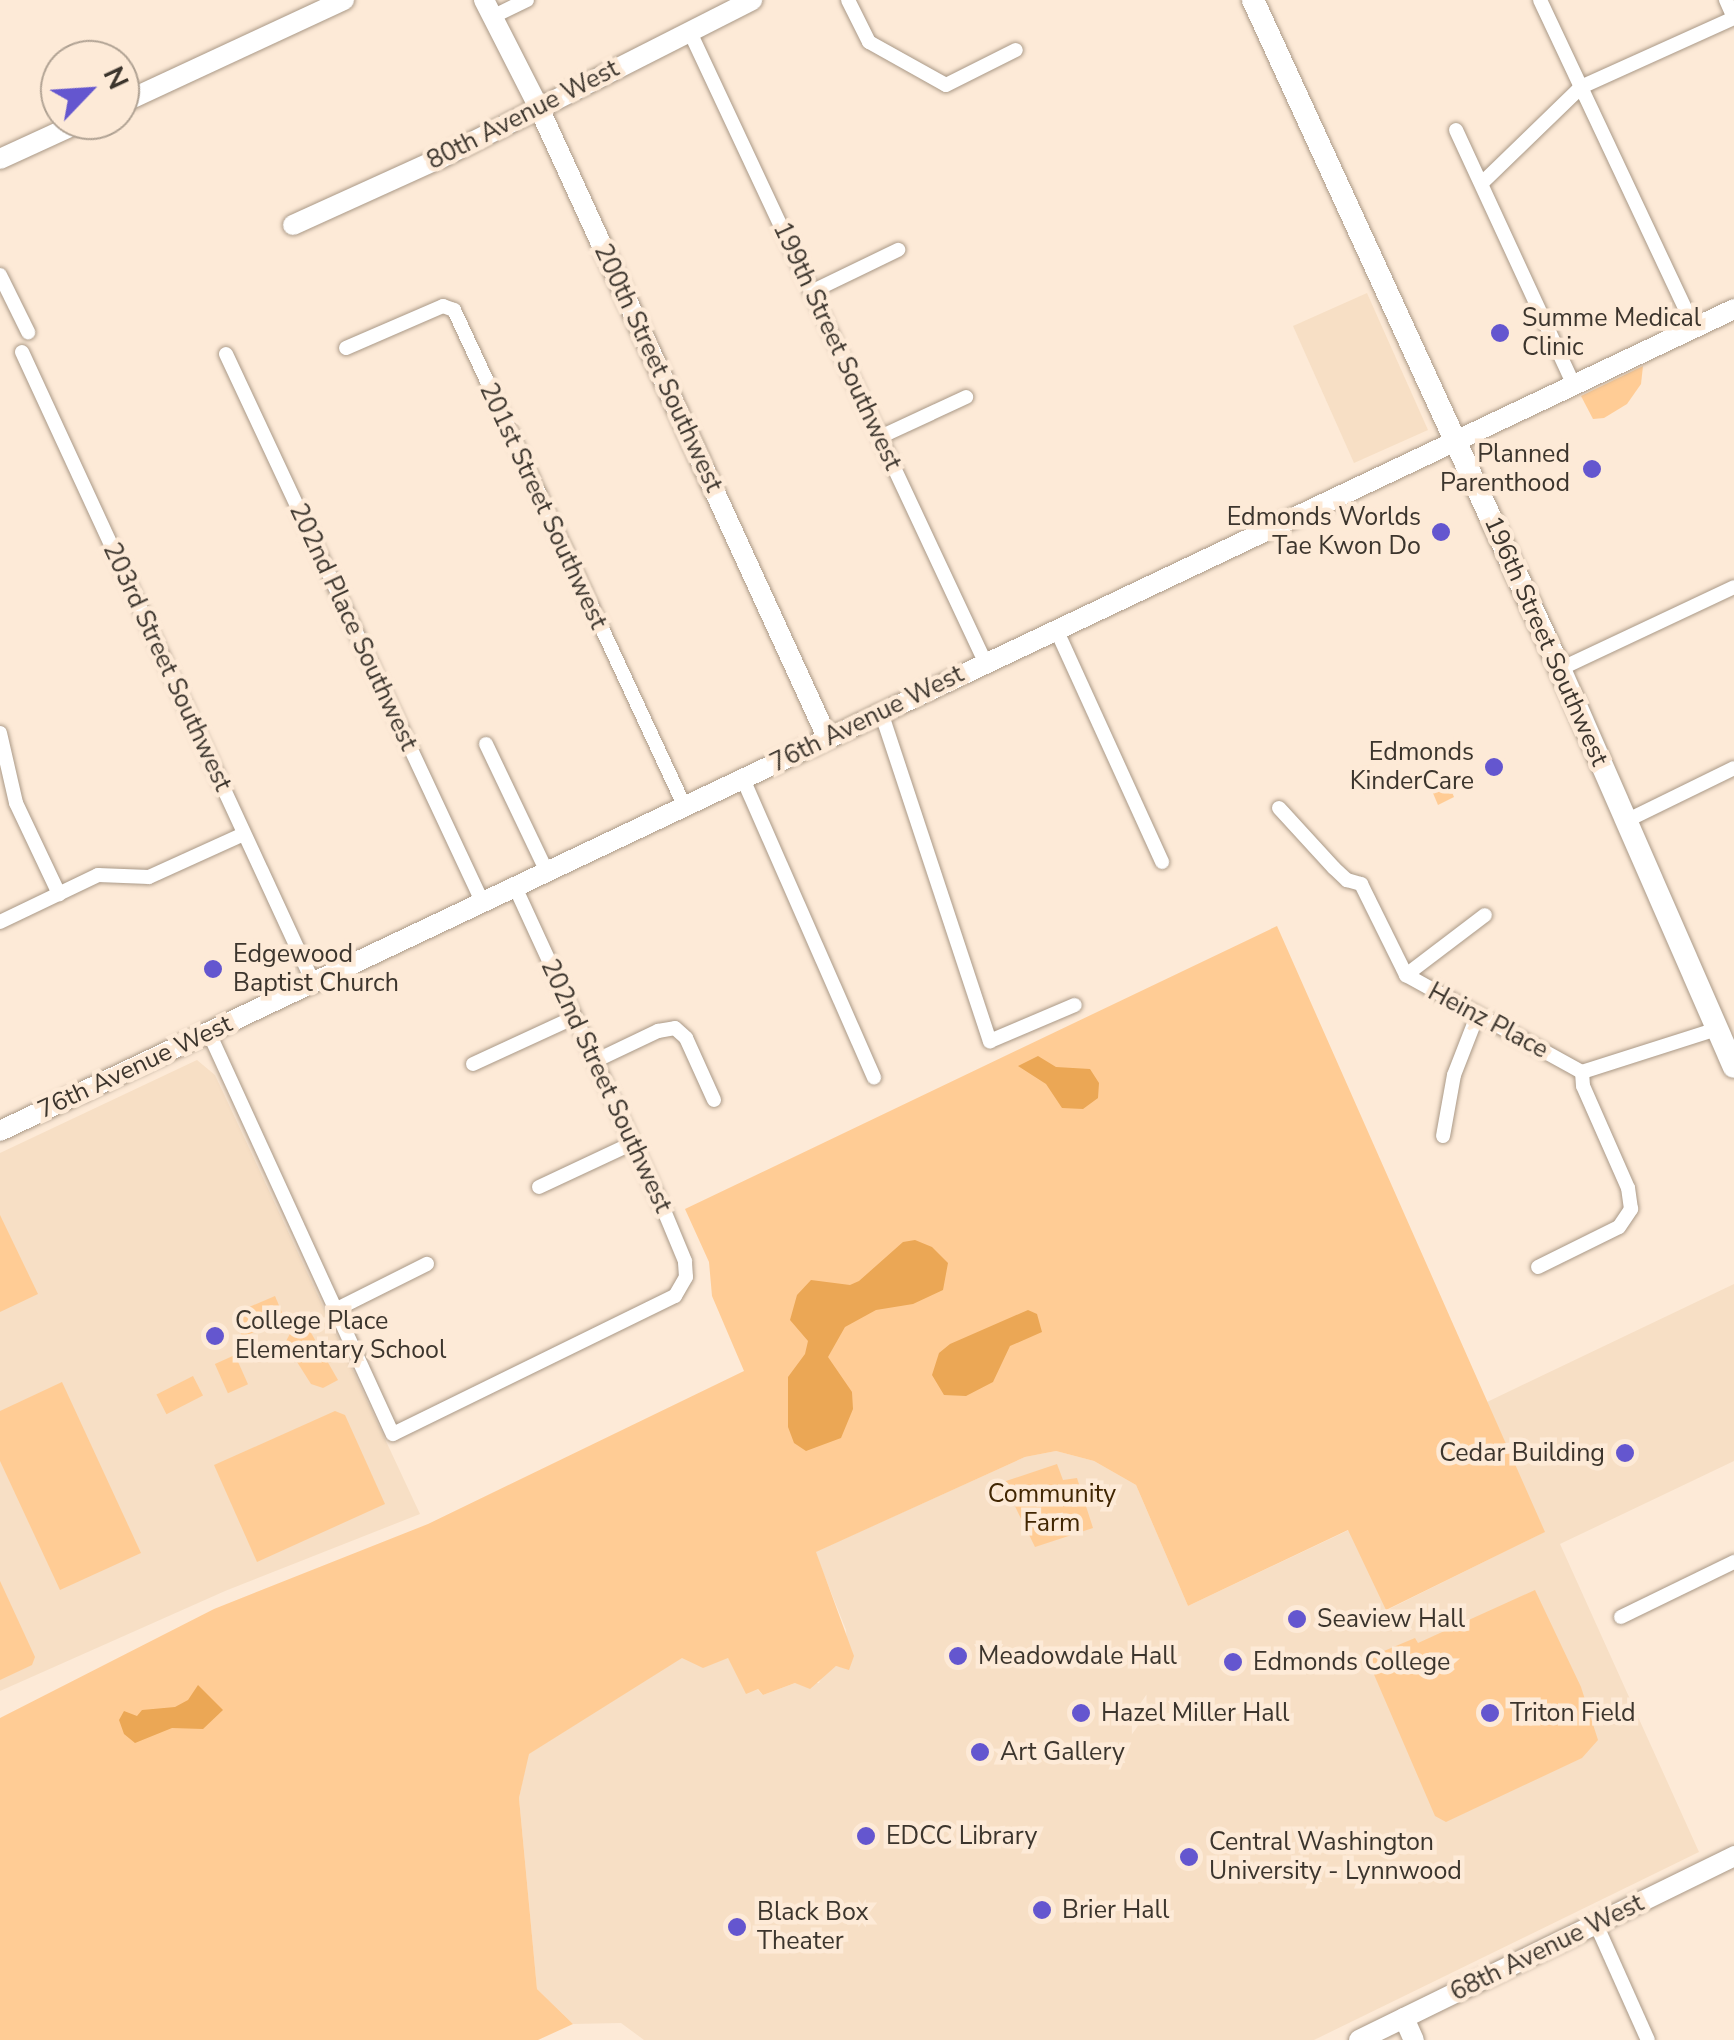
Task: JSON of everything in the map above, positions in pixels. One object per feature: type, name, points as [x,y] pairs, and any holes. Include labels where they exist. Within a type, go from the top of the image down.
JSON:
[{"type":"main road","name":"196th Street Southwest","points":[[1253,0],[1560,669],[1734,1067]]},
{"type":"street","points":[[140,95],[344,0]]},
{"type":"street","points":[[488,8],[527,0]]},
{"type":"street","name":"80th Avenue West","points":[[293,225],[441,158],[752,0]]},
{"type":"street","points":[[848,0],[868,42],[946,86],[1016,50]]},
{"type":"street","points":[[1540,0],[1694,328]]},
{"type":"street","points":[[1483,182],[1582,87],[1734,18],[1726,0]]},
{"type":"street","name":"200th Street Southwest","points":[[488,8],[538,108],[828,738]]},
{"type":"street","name":"199th Street Southwest","points":[[689,30],[986,662]]},
{"type":"street","points":[[1456,130],[1574,384]]},
{"type":"street","points":[[0,160],[42,140]]},
{"type":"street","points":[[811,292],[898,250]]},
{"type":"street","points":[[0,275],[28,332]]},
{"type":"street","name":"201st Street Southwest","points":[[346,348],[443,306],[454,310],[684,806]]},
{"type":"street","name":"76th Avenue West","points":[[0,1130],[1734,310]]},
{"type":"street","name":"203rd Street Southwest","points":[[22,352],[312,982]]},
{"type":"street","name":"202nd Place Southwest","points":[[226,354],[481,900]]},
{"type":"street","points":[[880,437],[966,397]]},
{"type":"street","points":[[1560,669],[1734,587]]},
{"type":"street","points":[[1056,630],[1162,862]]},
{"type":"street","points":[[882,712],[990,1041],[1075,1005]]},
{"type":"street","points":[[0,733],[16,803],[59,894]]},
{"type":"street","points":[[486,744],[546,870]]},
{"type":"street","points":[[1626,820],[1734,768]]},
{"type":"street","points":[[743,778],[874,1078]]},
{"type":"street","name":"Heinz Place","points":[[1279,808],[1334,868],[1361,884],[1406,975],[1582,1072]]},
{"type":"street","points":[[0,922],[98,875],[160,873],[244,834]]},
{"type":"street","name":"202nd Street Southwest","points":[[335,1310],[393,1434],[675,1296],[681,1289],[685,1261],[514,884]]},
{"type":"street","points":[[1406,975],[1485,915]]},
{"type":"street","points":[[1443,1136],[1454,1074],[1477,1016]]},
{"type":"street","points":[[473,1064],[575,1017]]},
{"type":"street","points":[[595,1061],[658,1030],[675,1028],[686,1038],[714,1100]]},
{"type":"street","points":[[1538,1267],[1618,1227],[1630,1209],[1628,1188],[1584,1086],[1582,1072],[1717,1029]]},
{"type":"street","points":[[209,1033],[335,1310],[428,1264]]},
{"type":"street","points":[[540,1187],[633,1143]]},
{"type":"street","points":[[1622,1617],[1734,1562]]},
{"type":"street","name":"68th Avenue West","points":[[1360,2040],[1734,1856]]},
{"type":"street","points":[[1596,1924],[1648,2040]]},
{"type":"street","points":[[1404,2018],[1414,2040]]},
{"type":"shaded area","points":[[1367,293],[1428,430],[1354,463],[1293,326]]},
{"type":"shaded area","points":[[1038,1056],[1056,1067],[1090,1069],[1099,1083],[1098,1098],[1083,1109],[1062,1108],[1046,1084],[1018,1066]]},
{"type":"shaded area","name":"College Place Elementary School","points":[[197,1060],[215,1075],[420,1514],[225,1591],[0,1691],[0,1153]]},
{"type":"shaded area","points":[[915,1240],[932,1247],[948,1263],[943,1290],[913,1304],[876,1310],[845,1327],[828,1357],[852,1392],[853,1409],[841,1438],[806,1451],[794,1443],[788,1427],[788,1377],[805,1354],[808,1341],[790,1320],[797,1295],[811,1280],[850,1285],[859,1281],[903,1242]]},
{"type":"shaded area","name":"Edmonds College","points":[[1734,1284],[1734,1461],[1560,1544],[1699,1852],[1314,2040],[644,2040],[621,2023],[573,2024],[537,1989],[519,1798],[528,1754],[682,1657],[728,1658],[763,1695],[795,1683],[819,1683],[824,1672],[836,1666],[849,1669],[846,1630],[815,1552],[1025,1457],[1056,1451],[1094,1461],[1136,1485],[1188,1606],[1349,1530],[1387,1610],[1544,1532],[1487,1402]]},
{"type":"shaded area","points":[[1028,1310],[1037,1314],[1042,1332],[1010,1346],[993,1382],[966,1396],[944,1395],[932,1375],[939,1353],[950,1344]]},
{"type":"shaded area","points":[[198,1685],[223,1710],[203,1729],[172,1728],[135,1743],[124,1734],[119,1720],[124,1711],[137,1716],[142,1710],[175,1707],[188,1700]]},
{"type":"green space","points":[[1643,366],[1641,384],[1627,404],[1604,418],[1593,419],[1581,396]]},
{"type":"green space","points":[[1444,773],[1454,797],[1438,805],[1430,786]]},
{"type":"green space","points":[[1277,926],[1545,1532],[1386,1610],[1348,1530],[1188,1606],[1136,1485],[1094,1461],[1056,1451],[1025,1457],[816,1552],[854,1656],[849,1670],[836,1666],[810,1689],[795,1683],[763,1695],[758,1689],[746,1694],[728,1658],[703,1668],[682,1658],[529,1754],[519,1798],[537,1989],[573,2024],[538,2040],[0,2040],[0,1718],[214,1609],[428,1524],[744,1371],[712,1296],[709,1262],[685,1209]]},
{"type":"green space","points":[[0,1215],[38,1294],[0,1312]]},
{"type":"green space","points":[[275,1296],[285,1319],[242,1337],[233,1314]]},
{"type":"green space","points":[[306,1324],[338,1380],[323,1388],[311,1384],[285,1343],[292,1330]]},
{"type":"green space","points":[[235,1355],[248,1384],[228,1393],[215,1364]]},
{"type":"green space","points":[[193,1376],[203,1396],[166,1414],[156,1395]]},
{"type":"green space","points":[[62,1382],[141,1553],[60,1590],[0,1461],[0,1411]]},
{"type":"green space","points":[[335,1411],[345,1415],[385,1504],[257,1562],[214,1465]]},
{"type":"green space","name":"Community Farm","points":[[1057,1464],[1063,1480],[1077,1478],[1093,1528],[1035,1547],[1003,1482]]},
{"type":"green space","points":[[0,1581],[35,1657],[32,1665],[0,1680]]},
{"type":"green space","name":"Triton Field","points":[[1535,1590],[1581,1687],[1598,1740],[1582,1758],[1446,1822],[1435,1816],[1369,1663],[1372,1656],[1415,1638],[1418,1643]]},
{"type":"place","name":"Summe Medical Clinic","points":[[1500,333]]},
{"type":"place","name":"Planned Parenthood","points":[[1592,469]]},
{"type":"place","name":"Edmonds Worlds Tae Kwon Do","points":[[1441,532]]},
{"type":"place","name":"Edmonds KinderCare","points":[[1494,767]]},
{"type":"place","name":"Edgewood Baptist Church","points":[[213,969]]},
{"type":"place","name":"College Place Elementary School","points":[[215,1336]]},
{"type":"place","name":"Cedar Building","points":[[1625,1453]]},
{"type":"place","name":"Seaview Hall","points":[[1297,1619]]},
{"type":"place","name":"Meadowdale Hall","points":[[958,1656]]},
{"type":"place","name":"Edmonds College","points":[[1233,1662]]},
{"type":"place","name":"Hazel Miller Hall","points":[[1081,1713]]},
{"type":"place","name":"Triton Field","points":[[1490,1713]]},
{"type":"place","name":"Art Gallery","points":[[980,1752]]},
{"type":"place","name":"EDCC Library","points":[[866,1836]]},
{"type":"place","name":"Central Washington University - Lynnwood","points":[[1189,1857]]},
{"type":"place","name":"Brier Hall","points":[[1042,1910]]},
{"type":"place","name":"Black Box Theater","points":[[737,1927]]}]
